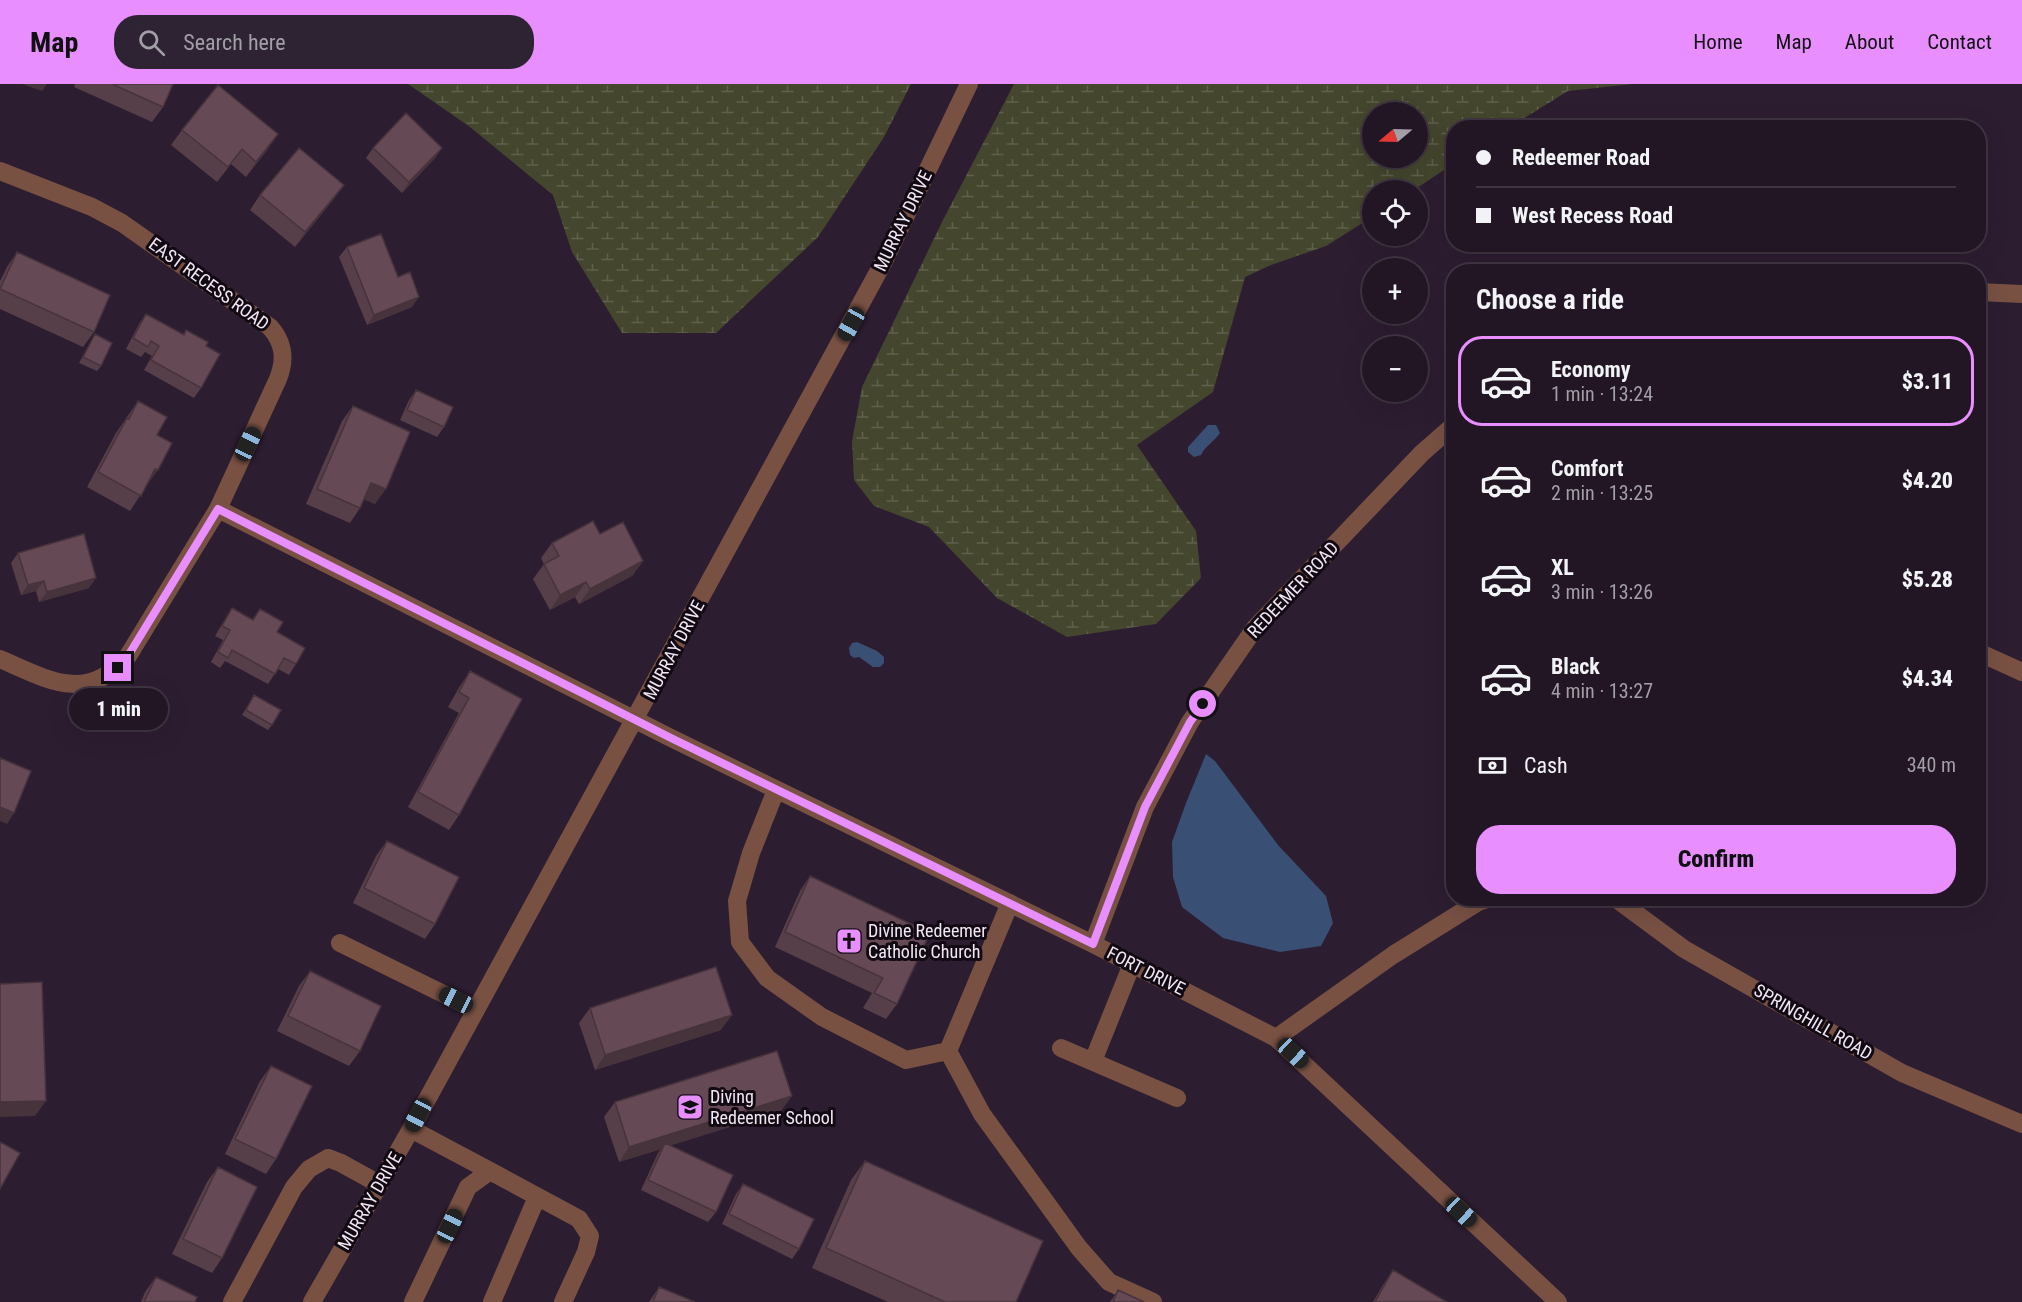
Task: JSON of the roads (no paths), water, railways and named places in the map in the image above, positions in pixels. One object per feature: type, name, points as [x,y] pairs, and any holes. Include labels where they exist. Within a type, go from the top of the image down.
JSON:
[{"type":"street","name":"MURRAY DRIVE","points":[[312,1302],[411,1130],[883,263],[969,84]]},
{"type":"street","name":"EAST RECESS ROAD","points":[[0,171],[93,207],[122,223],[270,327],[278,336],[284,359],[282,369],[218,509],[128,656],[118,668],[92,681],[72,685],[51,681],[0,659]]},
{"type":"street","points":[[1986,292],[2022,294]]},
{"type":"street","name":"REDEEMER ROAD","points":[[1093,944],[1145,807],[1190,722],[1254,627],[1422,453],[1446,432]]},
{"type":"street","name":"FORT DRIVE","points":[[218,509],[635,720],[1093,944],[1276,1038],[1557,1302]]},
{"type":"street","points":[[1986,656],[2022,672]]},
{"type":"street","points":[[776,790],[751,853],[737,901],[740,942],[767,978],[822,1017],[906,1060],[948,1051]]},
{"type":"street","points":[[948,1051],[1010,903]]},
{"type":"street","points":[[1276,1038],[1393,955],[1472,906]]},
{"type":"street","name":"SPRINGHILL ROAD","points":[[1626,906],[1684,948],[1902,1073],[2022,1124]]},
{"type":"street","points":[[340,943],[476,1010]]},
{"type":"street","points":[[1093,1061],[1132,964]]},
{"type":"street","points":[[1061,1048],[1177,1098]]},
{"type":"street","points":[[948,1051],[982,1114],[1079,1248],[1109,1282],[1153,1302]]},
{"type":"street","points":[[411,1130],[579,1219],[590,1236],[586,1252],[564,1302]]},
{"type":"street","points":[[232,1302],[294,1187],[309,1168],[328,1158],[379,1184]]},
{"type":"street","points":[[413,1302],[468,1187],[490,1171]]},
{"type":"street","points":[[492,1302],[537,1197]]},
{"type":"water","points":[[1208,425],[1216,425],[1220,433],[1201,455],[1194,457],[1188,452],[1188,447]]},
{"type":"water","points":[[857,642],[877,651],[884,657],[884,663],[880,667],[873,667],[859,657],[854,658],[850,655],[849,648],[852,643]]},
{"type":"water","points":[[1206,754],[1215,761],[1278,845],[1326,896],[1333,923],[1321,946],[1280,952],[1223,938],[1182,907],[1173,877],[1172,842]]},
{"type":"place","name":"Divine Redeemer Catholic Church","points":[[849,941]]},
{"type":"place","name":"Diving Redeemer School","points":[[690,1107]]}]
